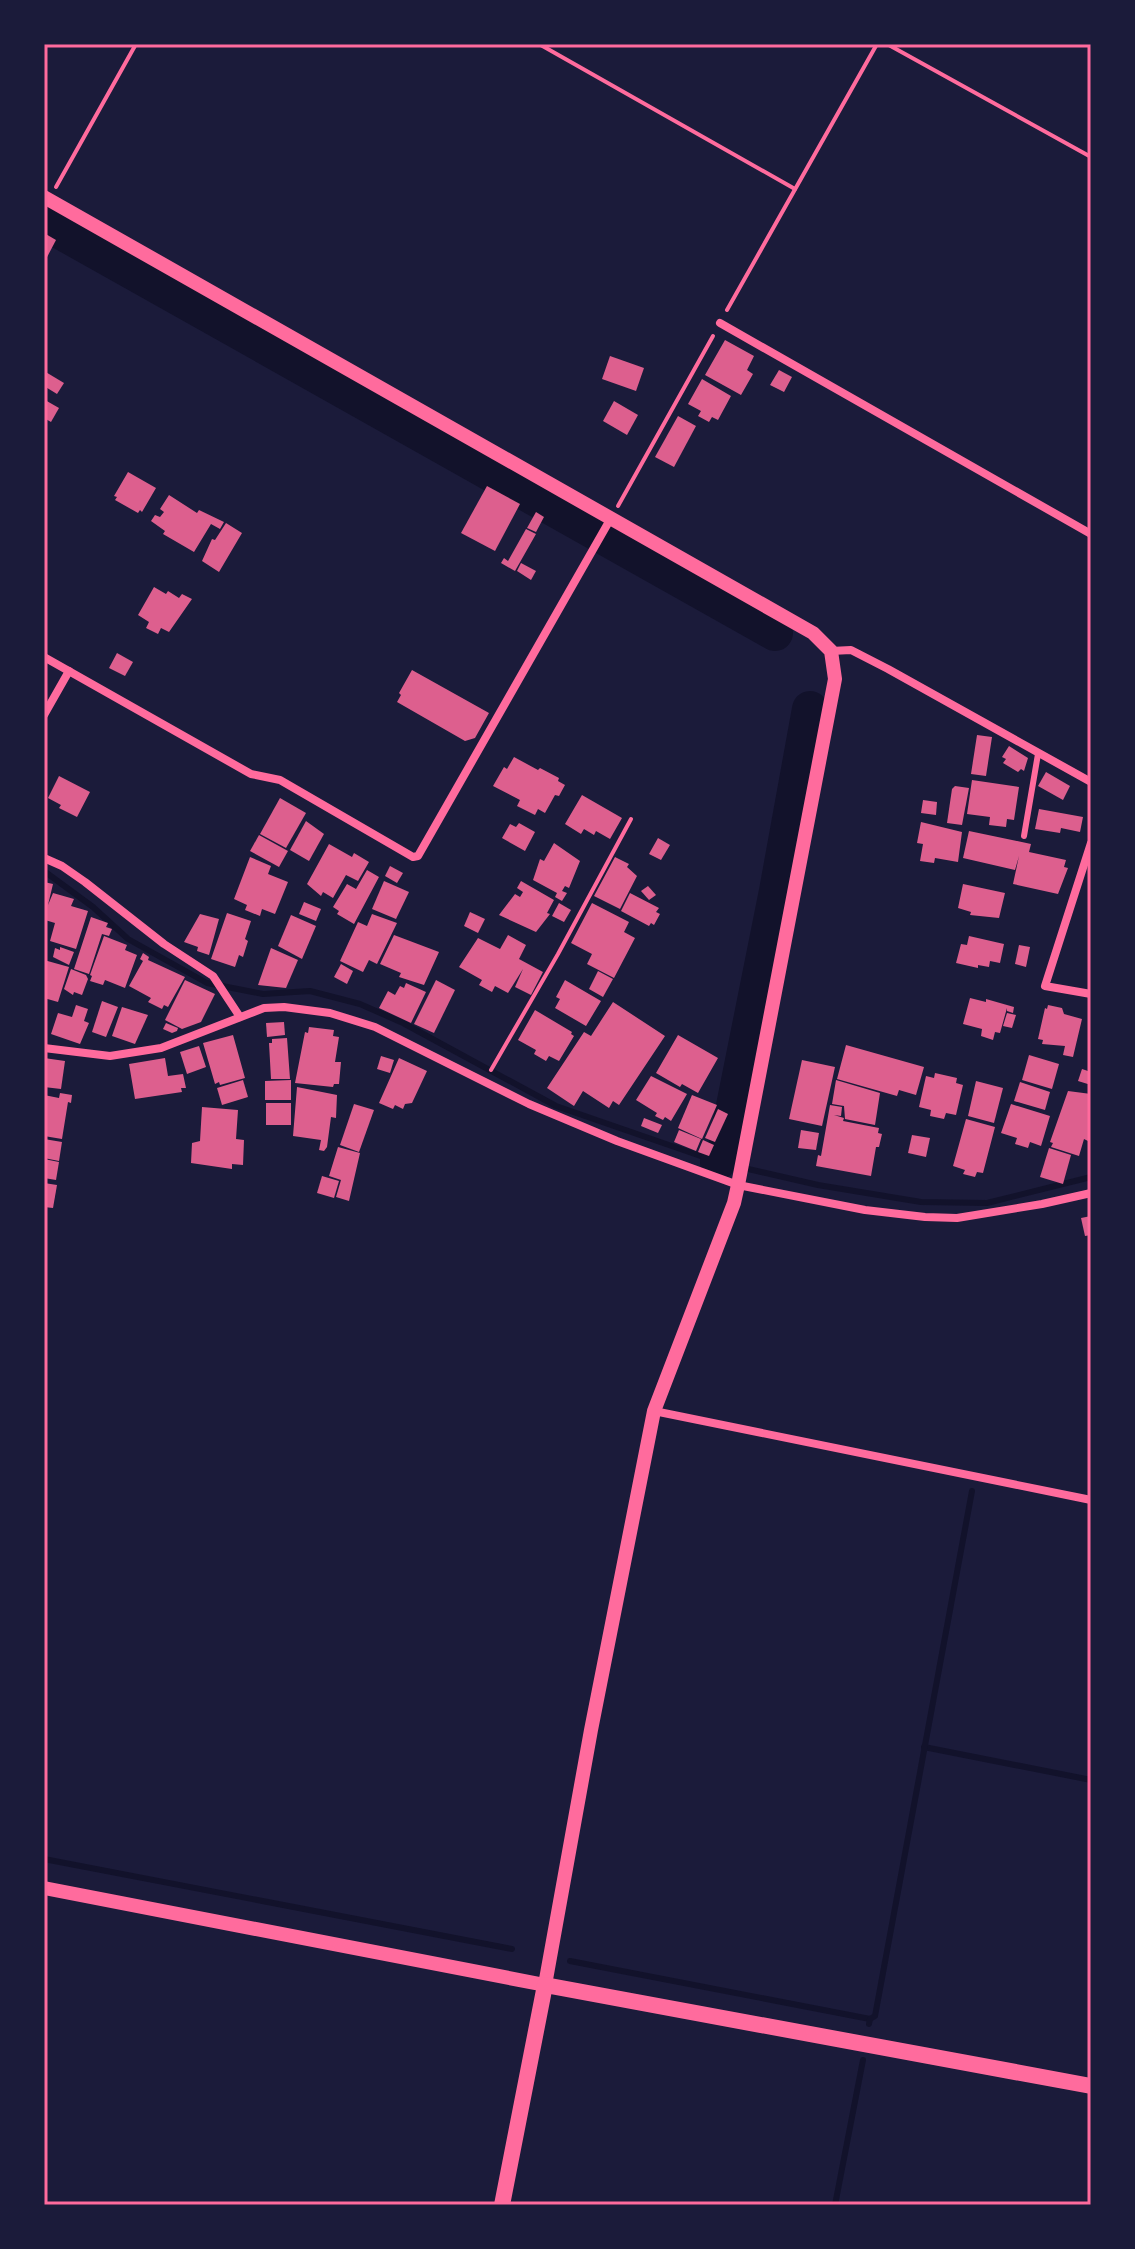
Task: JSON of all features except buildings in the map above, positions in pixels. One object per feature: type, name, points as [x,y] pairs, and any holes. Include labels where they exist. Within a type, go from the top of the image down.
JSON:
[{"type":"main road","points":[[502,2205],[545,1985],[1091,2086]]},
{"type":"street","points":[[44,1888],[545,1985],[654,1411],[734,1203],[835,679],[831,651],[813,633],[46,202]]},
{"type":"street","points":[[720,323],[1091,534]]},
{"type":"street","points":[[44,657],[251,774],[280,780],[413,857],[418,856],[611,517]]},
{"type":"street","points":[[831,651],[851,650],[1091,782]]},
{"type":"street","points":[[44,715],[69,671]]},
{"type":"street","points":[[1091,843],[1045,986],[1091,994]]},
{"type":"street","points":[[44,858],[85,882],[164,944],[213,976],[240,1017]]},
{"type":"street","points":[[44,1048],[110,1056],[161,1048],[264,1008],[284,1007],[330,1013],[375,1027],[483,1082],[617,1141],[738,1185],[865,1210],[957,1218],[1091,1193]]},
{"type":"street","points":[[654,1411],[1091,1500]]},
{"type":"lane","points":[[1024,836],[1038,754]]},
{"type":"path","points":[[46,202],[136,44]]},
{"type":"path","points":[[539,44],[795,189]]},
{"type":"path","points":[[611,517],[877,44]]},
{"type":"path","points":[[887,44],[1091,157]]},
{"type":"path","points":[[483,1082],[509,1042],[631,819]]},
{"type":"waterway","points":[[44,222],[775,633]]},
{"type":"waterway","points":[[718,1162],[725,1151],[810,709]]},
{"type":"waterway","points":[[44,871],[93,907],[128,939],[207,983],[263,994],[310,991],[360,1004],[403,1023],[556,1106],[718,1162],[818,1185],[921,1202],[987,1203],[1091,1177]]},
{"type":"waterway","points":[[869,2024],[875,2016],[972,1491]]},
{"type":"waterway","points":[[924,1747],[1091,1780]]},
{"type":"waterway","points":[[44,1859],[512,1949]]},
{"type":"waterway","points":[[570,1961],[870,2019]]},
{"type":"waterway","points":[[835,2205],[863,2060]]}]
